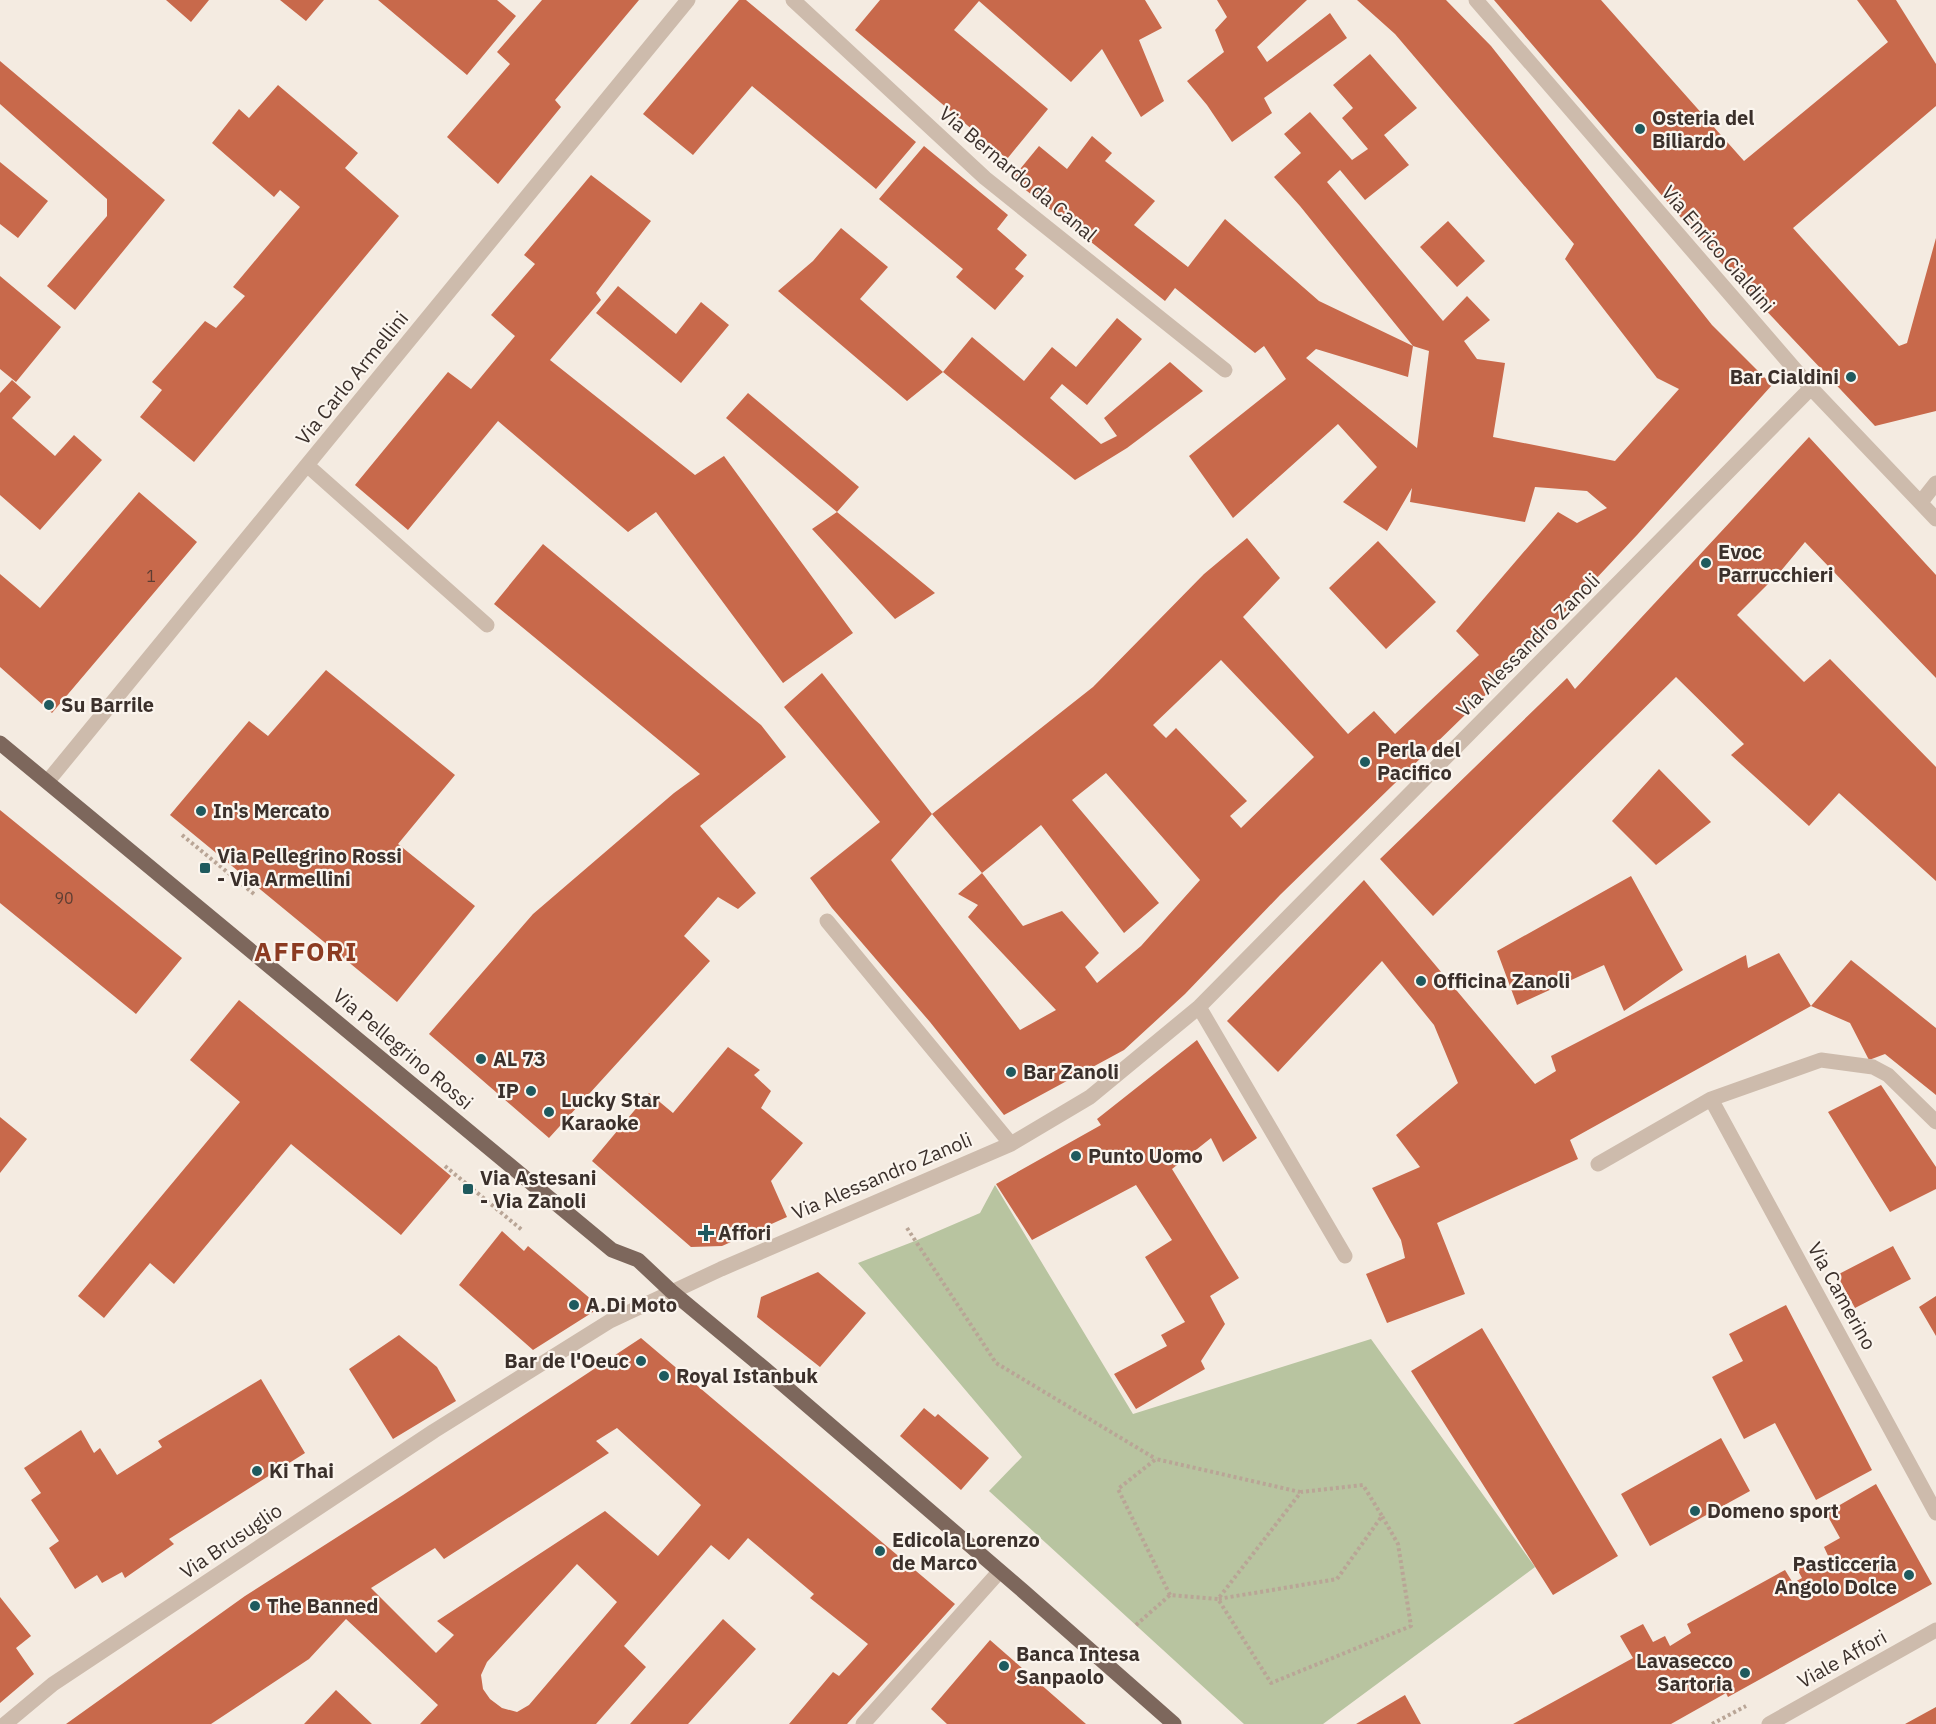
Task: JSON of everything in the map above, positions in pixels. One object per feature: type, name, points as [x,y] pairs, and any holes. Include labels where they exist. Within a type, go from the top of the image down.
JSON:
[{"type":"main road","name":"Via Pellegrino Rossi","points":[[0,743],[612,1250],[638,1260],[671,1291],[765,1369],[1174,1724]]},
{"type":"street","name":"Via Carlo Armellini","points":[[48,781],[687,0]]},
{"type":"street","name":"Via Bernardo da Canal","points":[[793,0],[985,178],[1225,370]]},
{"type":"street","name":"Via Enrico Cialdini","points":[[1476,0],[1811,388],[1936,519]]},
{"type":"street","name":"Via Alessandro Zanoli","points":[[671,1291],[1011,1144],[1090,1097],[1199,1007],[1811,388]]},
{"type":"street","points":[[308,466],[487,625]]},
{"type":"street","points":[[1922,502],[1936,483]]},
{"type":"street","name":"Via Alessandro Zanoli","points":[[827,921],[1011,1144]]},
{"type":"street","points":[[1199,1007],[1345,1256]]},
{"type":"street","points":[[1598,1164],[1711,1099],[1821,1060],[1873,1067],[1888,1075],[1936,1122]]},
{"type":"street","name":"Via Camerino","points":[[1711,1099],[1936,1513]]},
{"type":"street","name":"Via Brusuglio","points":[[5,1724],[53,1684],[434,1431],[610,1321],[671,1291]]},
{"type":"street","points":[[863,1724],[999,1572]]},
{"type":"street","name":"Viale Affori","points":[[1768,1724],[1936,1630]]},
{"type":"path","points":[[182,835],[254,894]]},
{"type":"path","points":[[445,1167],[522,1230]]},
{"type":"path","points":[[907,1228],[996,1363],[1156,1459],[1301,1492],[1363,1485],[1398,1544],[1411,1626],[1271,1683],[1218,1599]]},
{"type":"path","points":[[1156,1459],[1118,1489],[1170,1595]]},
{"type":"path","points":[[1218,1599],[1301,1492]]},
{"type":"path","points":[[1136,1625],[1170,1595],[1218,1599],[1337,1579],[1382,1516]]},
{"type":"green space","points":[[995,1185],[1133,1414],[1371,1339],[1535,1567],[1323,1724],[1244,1724],[989,1491],[1022,1457],[858,1263],[980,1213]]},
{"type":"building","points":[[166,0],[209,0],[191,22]]},
{"type":"building","points":[[280,0],[324,0],[306,21]]},
{"type":"building","points":[[378,0],[497,0],[516,16],[467,75]]},
{"type":"building","points":[[542,0],[639,0],[555,100],[561,107],[498,184],[447,137],[510,64],[497,52]]},
{"type":"building","points":[[739,0],[746,0],[916,142],[876,189],[752,86],[693,155],[643,114]]},
{"type":"building","points":[[880,0],[1145,0],[1162,28],[1139,40],[1164,101],[1141,117],[1102,49],[1071,82],[979,1],[954,30],[1048,109],[1007,159],[855,30]]},
{"type":"building","points":[[1217,0],[1307,0],[1257,47],[1267,62],[1330,13],[1347,38],[1264,98],[1272,113],[1232,142],[1207,105],[1187,81],[1224,52],[1215,30],[1227,17]]},
{"type":"building","points":[[1357,0],[1446,0],[1491,46],[1712,325],[1772,385],[1637,535],[1503,678],[1280,895],[1185,994],[1124,1050],[1004,1115],[930,1022],[832,908],[810,878],[880,822],[784,707],[822,673],[932,814],[1093,687],[1204,574],[1247,538],[1280,578],[1243,617],[1348,734],[1374,711],[1395,734],[1479,655],[1456,631],[1558,512],[1577,523],[1607,508],[1587,491],[1535,487],[1525,522],[1410,502],[1412,488],[1387,531],[1343,502],[1377,467],[1338,424],[1233,518],[1189,456],[1286,379],[1264,346],[1255,353],[1175,288],[1165,301],[1012,179],[1039,146],[1067,169],[1092,136],[1112,153],[1105,161],[1155,201],[1134,225],[1188,267],[1225,219],[1319,301],[1413,346],[1274,177],[1301,153],[1284,134],[1310,112],[1352,160],[1368,149],[1342,118],[1353,108],[1333,85],[1370,54],[1417,108],[1384,135],[1409,165],[1365,200],[1340,170],[1327,182],[1443,321],[1467,296],[1490,320],[1464,341],[1477,359],[1505,363],[1493,437],[1615,461],[1679,389],[1657,378],[1565,259],[1574,244],[1395,34]],"holes":[[[1413,346],[1429,351],[1417,448],[1306,358],[1316,349],[1408,377]],[[1221,660],[1314,757],[1241,828],[1230,816],[1247,801],[1176,728],[1166,738],[1153,725]],[[1106,773],[1200,880],[1141,946],[1097,983],[1085,967],[1099,953],[1062,911],[1023,926],[982,873],[1041,825],[1124,933],[1159,903],[1072,800]],[[932,814],[982,873],[958,894],[978,905],[968,917],[1056,1010],[1020,1030],[891,860]]]},
{"type":"building","points":[[1494,0],[1601,0],[1744,161],[1888,42],[1857,0],[1896,0],[1936,64],[1936,106],[1793,228],[1899,346],[1907,343],[1936,238],[1936,411],[1875,426],[1707,248]]},
{"type":"building","points":[[0,61],[165,200],[75,310],[47,286],[107,216],[107,199],[0,104]]},
{"type":"building","points":[[278,85],[358,153],[345,168],[399,216],[194,462],[140,417],[162,390],[152,382],[205,321],[216,328],[245,296],[233,287],[300,207],[280,190],[274,197],[212,143],[239,109],[249,118]]},
{"type":"building","points":[[924,146],[1008,215],[997,229],[1027,255],[1015,269],[1024,276],[995,310],[956,277],[963,269],[879,199]]},
{"type":"building","points":[[0,162],[48,201],[18,238],[0,224]]},
{"type":"building","points":[[591,175],[651,221],[596,293],[601,300],[550,360],[695,475],[724,456],[853,633],[783,683],[656,512],[628,532],[498,421],[408,530],[355,485],[448,372],[471,389],[515,336],[491,315],[535,264],[524,255]]},
{"type":"building","points":[[1448,221],[1485,261],[1457,287],[1420,247]]},
{"type":"building","points":[[841,228],[888,267],[860,299],[943,372],[907,401],[778,291],[813,261]]},
{"type":"building","points":[[0,276],[61,327],[16,382],[0,369]]},
{"type":"building","points":[[618,286],[676,334],[701,302],[729,325],[681,383],[596,313]]},
{"type":"building","points":[[1117,318],[1142,339],[1087,405],[1062,384],[1050,398],[1101,444],[1117,436],[1104,418],[1170,362],[1203,391],[1127,448],[1075,480],[943,372],[972,337],[1024,381],[1052,347],[1076,367]]},
{"type":"building","points":[[12,380],[31,397],[12,418],[55,456],[74,435],[102,460],[40,530],[0,495],[0,393]]},
{"type":"building","points":[[748,393],[859,487],[837,512],[726,418]]},
{"type":"building","points":[[1809,437],[1936,575],[1936,678],[1805,542],[1780,572],[1737,615],[1804,682],[1830,659],[1936,767],[1936,881],[1839,793],[1809,826],[1731,755],[1744,744],[1676,677],[1433,916],[1380,859],[1567,678],[1575,689]]},
{"type":"building","points":[[139,492],[197,542],[52,713],[0,667],[0,574],[40,608]]},
{"type":"building","points":[[837,512],[935,593],[895,619],[812,529]]},
{"type":"building","points":[[1378,541],[1436,602],[1386,649],[1329,588]]},
{"type":"building","points":[[543,544],[761,725],[786,757],[700,826],[756,893],[738,909],[718,897],[684,936],[710,961],[549,1138],[429,1034],[533,914],[674,793],[700,774],[494,604]]},
{"type":"building","points":[[326,670],[455,775],[398,844],[475,906],[397,1002],[170,815],[249,721],[268,736]]},
{"type":"building","points":[[1659,769],[1711,822],[1656,865],[1612,821]]},
{"type":"building","points":[[0,810],[182,958],[136,1014],[0,903]]},
{"type":"building","points":[[1631,876],[1683,970],[1624,1011],[1604,965],[1517,1005],[1497,951]]},
{"type":"building","points":[[1364,880],[1535,1084],[1556,1071],[1551,1056],[1746,955],[1748,968],[1779,953],[1811,1006],[1570,1140],[1578,1159],[1437,1223],[1465,1294],[1387,1323],[1366,1274],[1405,1258],[1401,1240],[1372,1188],[1420,1167],[1396,1135],[1458,1083],[1434,1025],[1382,961],[1278,1072],[1227,1021]]},
{"type":"building","points":[[1851,960],[1936,1028],[1936,1095],[1885,1054],[1869,1060],[1850,1023],[1811,1006]]},
{"type":"building","points":[[239,1000],[451,1176],[401,1235],[291,1144],[174,1284],[150,1263],[104,1318],[78,1296],[240,1102],[190,1060]]},
{"type":"building","points":[[1197,1040],[1257,1138],[1223,1162],[1211,1138],[1172,1169],[1239,1278],[1210,1296],[1225,1324],[1201,1361],[1205,1369],[1136,1409],[1114,1374],[1167,1346],[1161,1335],[1185,1322],[1145,1257],[1172,1240],[1136,1185],[1032,1240],[996,1184],[1101,1125],[1097,1119]]},
{"type":"building","points":[[728,1047],[760,1070],[754,1075],[771,1091],[761,1108],[803,1143],[771,1181],[787,1217],[722,1246],[691,1247],[592,1161],[649,1093],[673,1113]]},
{"type":"building","points":[[1881,1085],[1936,1167],[1936,1189],[1890,1212],[1828,1112]]},
{"type":"building","points":[[0,1117],[27,1139],[0,1173]]},
{"type":"building","points":[[502,1231],[524,1251],[528,1246],[592,1300],[595,1306],[593,1312],[533,1350],[459,1285]]},
{"type":"building","points":[[1893,1246],[1911,1279],[1855,1308],[1837,1275]]},
{"type":"building","points":[[818,1272],[866,1313],[820,1367],[757,1317],[761,1297]]},
{"type":"building","points":[[1936,1296],[1936,1336],[1919,1307]]},
{"type":"building","points":[[1786,1305],[1872,1470],[1816,1500],[1775,1423],[1744,1439],[1712,1377],[1743,1361],[1729,1334]]},
{"type":"building","points":[[1482,1328],[1618,1556],[1553,1595],[1411,1371]]},
{"type":"building","points":[[399,1335],[437,1367],[456,1401],[393,1439],[349,1369]]},
{"type":"building","points":[[641,1338],[955,1604],[847,1724],[789,1724],[833,1672],[839,1676],[868,1644],[810,1598],[814,1594],[748,1538],[729,1560],[711,1545],[624,1646],[646,1667],[596,1724],[420,1724],[438,1705],[346,1619],[309,1659],[211,1724],[66,1724],[245,1596]],"holes":[[[617,1428],[701,1505],[658,1556],[605,1511],[437,1621],[454,1635],[436,1653],[371,1588],[435,1548],[444,1559],[609,1453],[596,1441]],[[577,1564],[617,1602],[529,1705],[517,1712],[502,1708],[490,1699],[483,1689],[481,1675],[487,1662]]]},
{"type":"building","points":[[261,1379],[305,1453],[169,1539],[174,1544],[125,1578],[122,1572],[102,1583],[97,1575],[75,1589],[49,1548],[59,1541],[31,1500],[41,1493],[24,1468],[81,1430],[94,1453],[100,1448],[117,1475],[162,1447],[158,1441]]},
{"type":"building","points":[[924,1408],[935,1417],[938,1414],[989,1458],[961,1490],[900,1436]]},
{"type":"building","points":[[1721,1438],[1750,1491],[1650,1546],[1621,1494]]},
{"type":"building","points":[[1876,1484],[1932,1584],[1728,1697],[1726,1693],[1671,1724],[1513,1724],[1633,1658],[1620,1636],[1643,1624],[1653,1642],[1665,1636],[1670,1646],[1691,1633],[1687,1624],[1785,1570],[1793,1583],[1802,1578],[1796,1567],[1810,1559],[1815,1570],[1831,1562],[1824,1547],[1840,1538],[1826,1513]]},
{"type":"building","points":[[0,1597],[31,1636],[16,1648],[34,1674],[0,1703]]},
{"type":"building","points":[[723,1619],[756,1649],[688,1724],[630,1724]]},
{"type":"building","points":[[990,1640],[1086,1724],[947,1724],[931,1709]]},
{"type":"building","points":[[336,1690],[372,1724],[304,1724]]},
{"type":"building","points":[[1405,1695],[1421,1724],[1356,1724]]},
{"type":"building","points":[[1936,1707],[1936,1724],[1905,1724]]},
{"type":"place","name":"Osteria del Biliardo","points":[[1640,129]]},
{"type":"place","name":"Bar Cialdini","points":[[1851,377]]},
{"type":"place","name":"Evoc Parrucchieri","points":[[1706,563]]},
{"type":"place","name":"Su Barrile","points":[[49,705]]},
{"type":"place","name":"Perla del Pacifico","points":[[1365,762]]},
{"type":"place","name":"In's Mercato","points":[[201,811]]},
{"type":"place","name":"Via Pellegrino Rossi - Via Armellini","points":[[205,868]]},
{"type":"place","name":"Officina Zanoli","points":[[1421,981]]},
{"type":"place","name":"AL 73","points":[[481,1059]]},
{"type":"place","name":"Bar Zanoli","points":[[1011,1072]]},
{"type":"place","name":"IP","points":[[531,1091]]},
{"type":"place","name":"Lucky Star Karaoke","points":[[549,1112]]},
{"type":"place","name":"Punto Uomo","points":[[1076,1156]]},
{"type":"place","name":"Via Astesani - Via Zanoli","points":[[468,1189]]},
{"type":"place","name":"Affori","points":[[706,1233]]},
{"type":"place","name":"A.Di Moto","points":[[574,1305]]},
{"type":"place","name":"Bar de l'Oeuc","points":[[641,1361]]},
{"type":"place","name":"Royal Istanbuk","points":[[664,1376]]},
{"type":"place","name":"Ki Thai","points":[[257,1471]]},
{"type":"place","name":"Domeno sport","points":[[1695,1511]]},
{"type":"place","name":"Edicola Lorenzo de Marco","points":[[880,1551]]},
{"type":"place","name":"Pasticceria Angolo Dolce","points":[[1909,1575]]},
{"type":"place","name":"The Banned","points":[[255,1606]]},
{"type":"place","name":"Banca Intesa Sanpaolo","points":[[1004,1666]]},
{"type":"place","name":"Lavasecco Sartoria","points":[[1745,1673]]},
{"type":"district","name":"AFFORI","points":[[306,952]]}]
